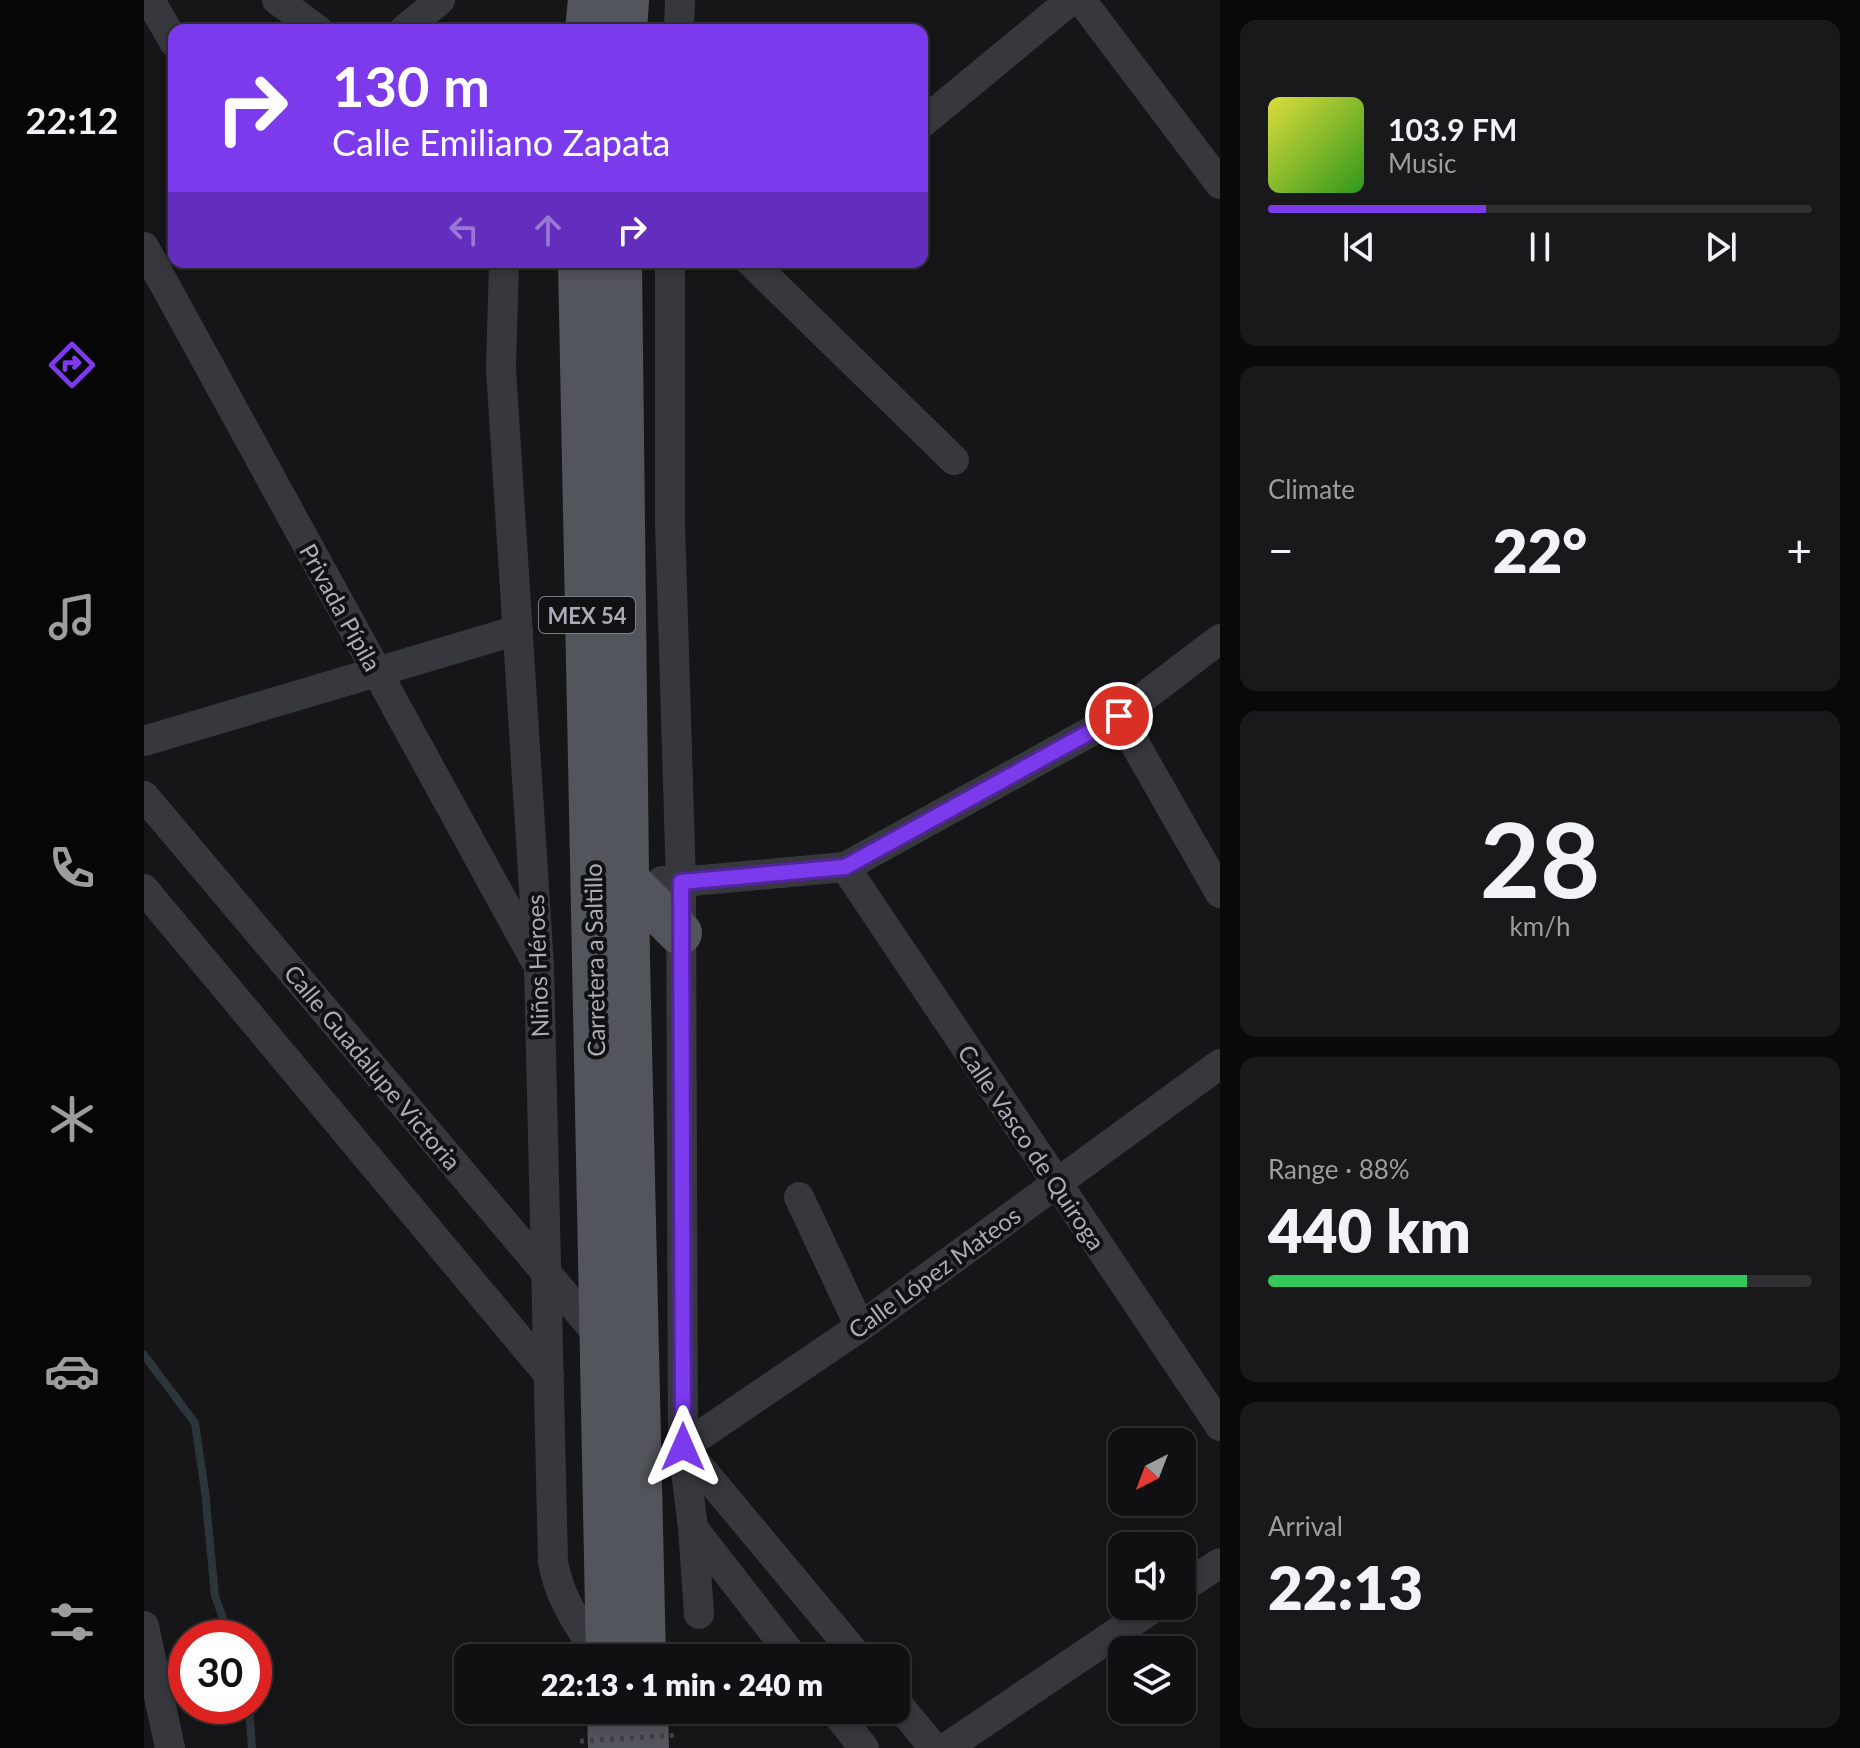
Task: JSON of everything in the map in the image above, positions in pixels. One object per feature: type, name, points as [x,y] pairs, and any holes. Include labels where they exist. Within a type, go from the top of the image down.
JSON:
[{"type":"main road","points":[[588,24],[590,0]]},
{"type":"main road","points":[[625,24],[627,0]]},
{"type":"main road","name":"Carretera a Saltillo","points":[[580,268],[608,1644]]},
{"type":"main road","name":"Carretera a Saltillo","points":[[620,268],[628,880],[644,1644]]},
{"type":"main road","points":[[628,880],[680,933]]},
{"type":"street","points":[[150,0],[168,32]]},
{"type":"street","points":[[277,0],[310,24]]},
{"type":"street","points":[[411,24],[440,0]]},
{"type":"street","points":[[679,24],[680,0]]},
{"type":"street","points":[[928,118],[1071,0]]},
{"type":"street","points":[[1081,0],[1220,184]]},
{"type":"street","name":"Privada Pípila","points":[[144,247],[539,967]]},
{"type":"street","name":"Niños Héroes","points":[[504,268],[501,369],[539,967],[553,1562],[558,1586],[567,1606],[591,1644]]},
{"type":"street","points":[[670,268],[670,522],[681,882],[683,1447],[699,1614]]},
{"type":"street","points":[[758,268],[954,460]]},
{"type":"street","points":[[144,741],[518,630]]},
{"type":"street","points":[[628,880],[681,882],[845,867],[1119,716],[1220,639]]},
{"type":"street","points":[[1119,716],[1220,893]]},
{"type":"street","name":"Calle Guadalupe Victoria","points":[[144,796],[602,1339]]},
{"type":"street","name":"Calle Vasco de Quiroga","points":[[845,867],[1220,1426]]},
{"type":"street","points":[[144,889],[549,1375]]},
{"type":"street","name":"Calle López Mateos","points":[[683,1447],[860,1327],[1220,1064]]},
{"type":"street","points":[[799,1197],[860,1327]]},
{"type":"street","points":[[683,1447],[847,1644]]},
{"type":"street","points":[[693,1528],[783,1644]]},
{"type":"street","points":[[1196,1579],[1220,1563]]},
{"type":"street","points":[[946,1748],[1135,1620]]},
{"type":"street","points":[[144,1626],[170,1748]]},
{"type":"street","points":[[910,1719],[934,1748]]},
{"type":"street","points":[[845,1724],[864,1748]]},
{"type":"path","points":[[600,1733],[656,1731]]},
{"type":"waterway","points":[[144,1355],[195,1423],[215,1596],[224,1620]]},
{"type":"waterway","points":[[250,1724],[252,1748]]},
{"type":"route","points":[[683,1447],[681,882],[845,867],[1119,716]]}]
